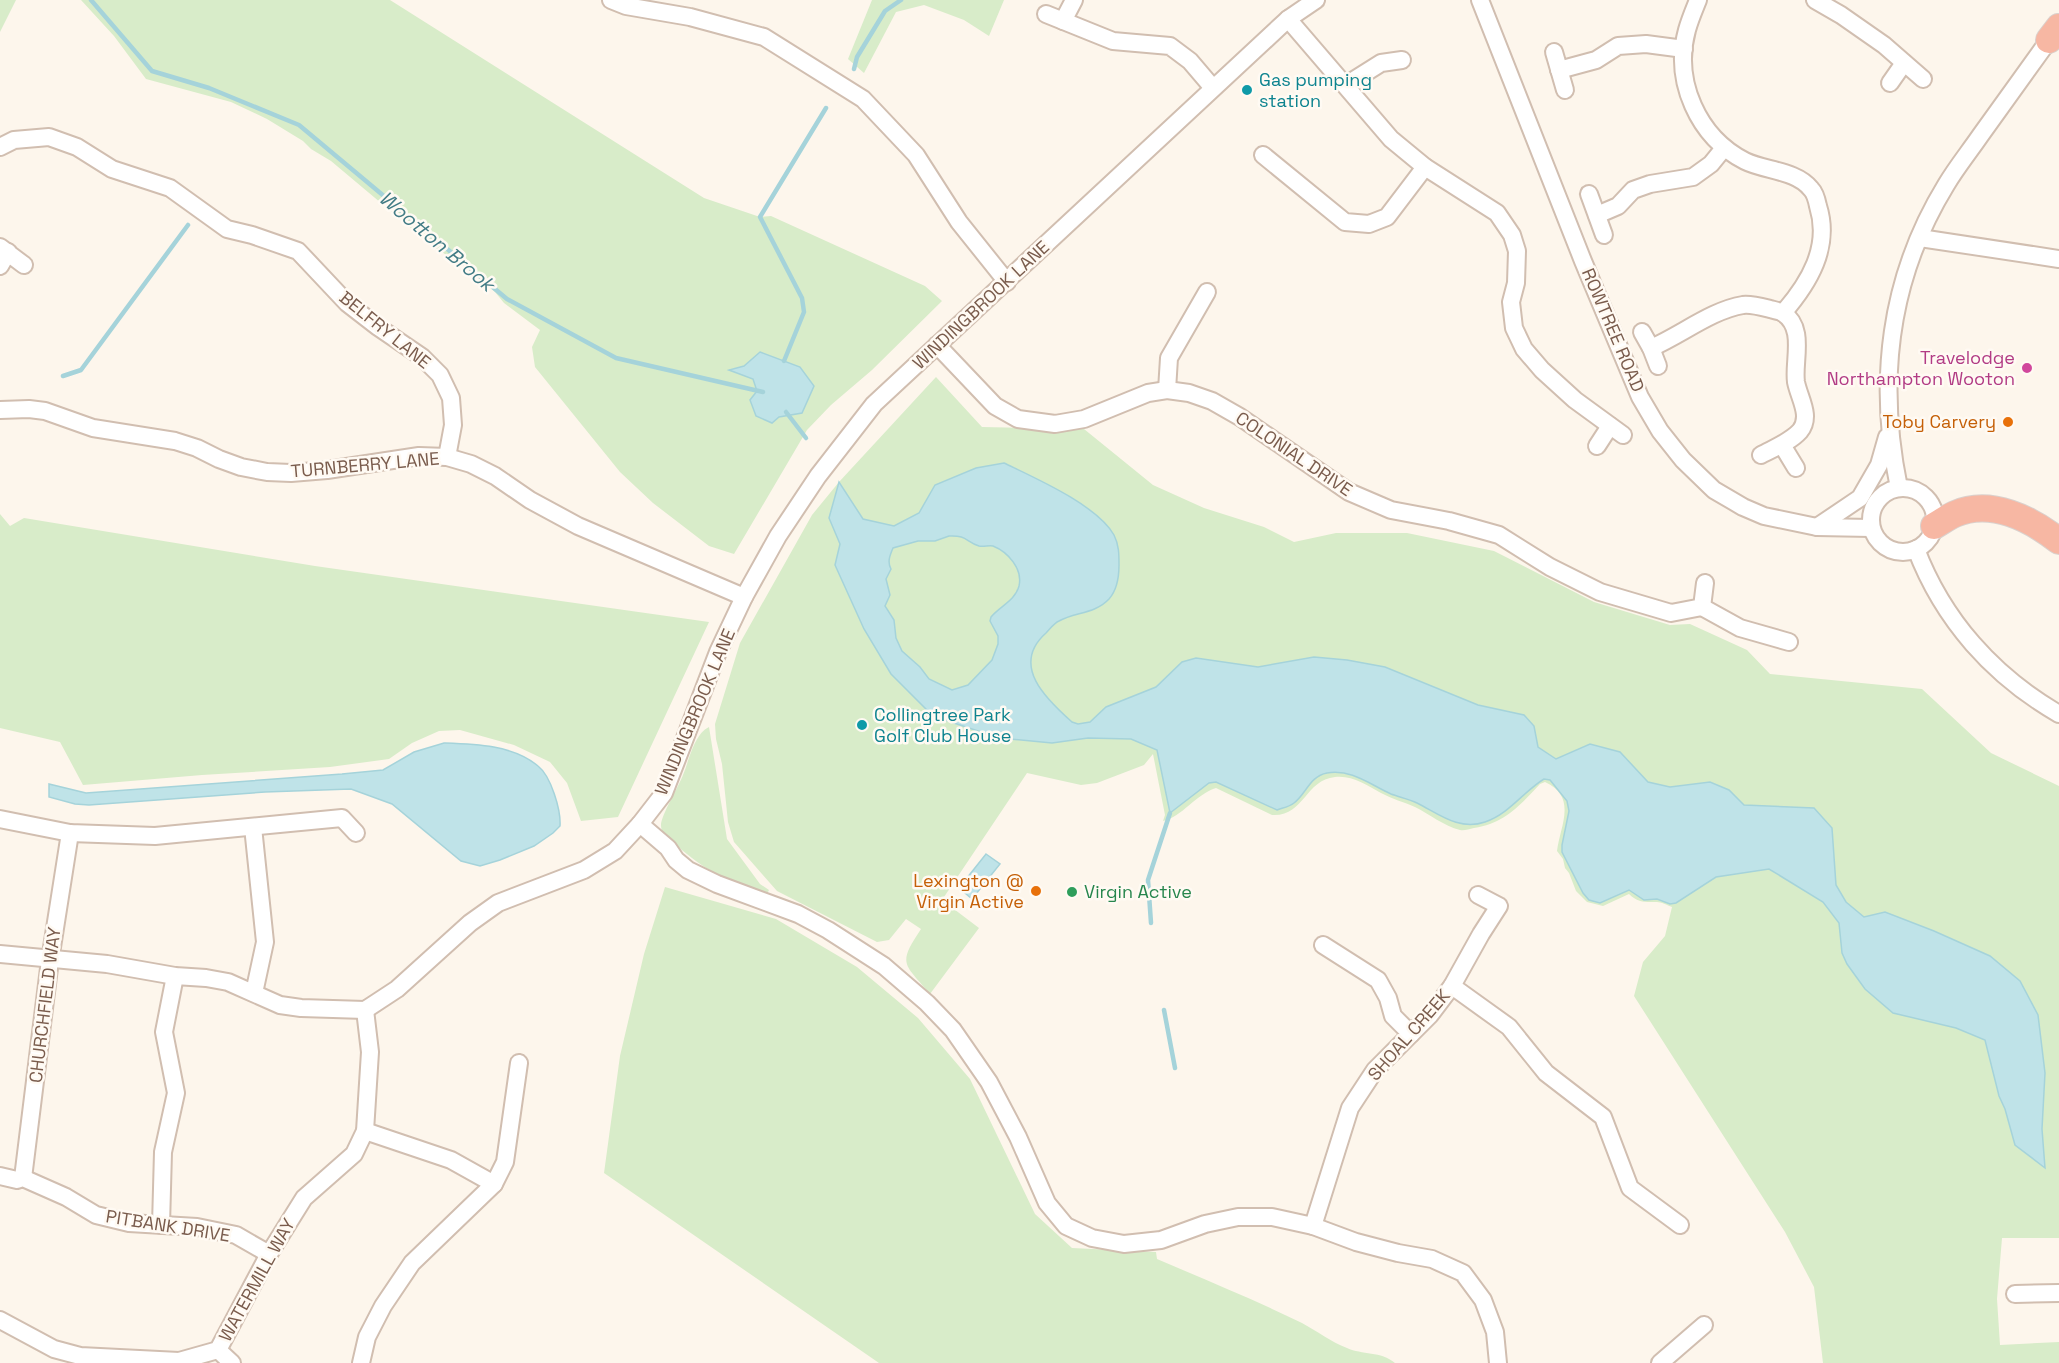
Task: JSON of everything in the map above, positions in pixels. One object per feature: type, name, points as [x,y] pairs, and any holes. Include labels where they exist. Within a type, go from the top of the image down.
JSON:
[{"type":"highway","points":[[1934,526],[1956,513],[1975,509],[1997,509],[2042,528],[2059,542]]},
{"type":"street","points":[[611,0],[626,6],[690,17],[764,37],[863,99],[916,155],[959,222],[1006,282]]},
{"type":"street","points":[[1064,21],[1074,0]]},
{"type":"street","name":"WINDINGBROOK LANE","points":[[640,824],[664,793],[718,652],[744,597],[778,536],[832,458],[874,404],[1288,19],[1316,0]]},
{"type":"street","name":"ROWTREE ROAD","points":[[1480,0],[1583,261],[1640,397],[1660,431],[1683,460],[1714,489],[1736,504],[1764,516],[1817,527],[1871,528]]},
{"type":"street","points":[[1698,0],[1686,32],[1684,49],[1687,90],[1696,114],[1709,133],[1724,148],[1747,162],[1796,178],[1811,189],[1822,216],[1822,240],[1815,268],[1802,291],[1783,313]]},
{"type":"street","points":[[1815,0],[1884,45],[1923,79]]},
{"type":"street","points":[[1046,14],[1113,41],[1170,46],[1190,61],[1213,88]]},
{"type":"street","points":[[1288,19],[1391,139],[1425,167],[1497,213],[1512,236],[1517,251],[1516,284],[1511,302],[1514,328],[1524,349],[1542,370],[1575,400],[1616,430],[1597,446]]},
{"type":"street","points":[[1899,488],[1889,429],[1888,376],[1893,327],[1903,283],[1920,238],[1946,185],[2054,33]]},
{"type":"street","points":[[1559,70],[1596,60],[1618,46],[1646,44],[1684,49]]},
{"type":"street","points":[[1554,52],[1565,90]]},
{"type":"street","points":[[1346,85],[1381,63],[1402,60]]},
{"type":"street","points":[[1890,83],[1904,63]]},
{"type":"street","name":"BELFRY LANE","points":[[0,147],[14,140],[49,137],[68,143],[111,169],[170,188],[227,228],[298,251],[347,303],[422,357],[440,375],[451,398],[453,425],[447,457]]},
{"type":"street","points":[[1597,215],[1618,206],[1634,190],[1650,184],[1693,177],[1712,164],[1724,148]]},
{"type":"street","points":[[1263,155],[1345,222],[1369,224],[1388,217],[1425,167]]},
{"type":"street","points":[[1589,194],[1604,235]]},
{"type":"street","points":[[1920,238],[2059,259]]},
{"type":"street","points":[[3,255],[24,265]]},
{"type":"street","points":[[1167,390],[1169,358],[1208,292]]},
{"type":"street","points":[[1651,348],[1720,311],[1744,305],[1783,313],[1794,326],[1798,342],[1796,383],[1805,418],[1801,430],[1782,445],[1761,454]]},
{"type":"street","points":[[1642,332],[1658,366]]},
{"type":"street","name":"COLONIAL DRIVE","points":[[938,345],[995,406],[1018,418],[1055,424],[1084,418],[1148,393],[1167,390],[1189,393],[1212,401],[1240,417],[1349,492],[1391,510],[1449,521],[1499,535],[1550,567],[1610,595],[1671,613],[1702,607]]},
{"type":"street","name":"TURNBERRY LANE","points":[[0,410],[45,411],[93,428],[175,441],[241,467],[267,472],[327,470],[419,456],[447,457],[471,464],[495,476],[530,500],[578,526],[744,597]]},
{"type":"street","points":[[1817,527],[1860,498],[1879,465],[1889,429]]},
{"type":"street","points":[[1782,445],[1796,468]]},
{"type":"street","points":[[1899,488],[1921,493],[1929,501],[1934,511],[1934,526],[1927,542],[1916,549],[1905,552],[1887,548],[1878,541],[1871,528],[1870,516],[1875,503],[1882,495],[1899,488]]},
{"type":"street","points":[[1916,549],[1934,590],[1957,626],[1999,672],[2019,689],[2052,710]]},
{"type":"street","points":[[1705,583],[1702,607],[1740,628],[1789,642]]},
{"type":"street","points":[[0,819],[70,833],[155,836],[342,818],[356,833]]},
{"type":"street","points":[[0,954],[107,964],[175,976],[228,982],[280,1005],[365,1010],[398,989],[470,923],[498,903],[584,870],[615,851],[640,824],[668,848],[676,860],[688,870],[717,884],[798,914],[828,930],[884,966],[927,1003],[952,1030],[989,1082],[1018,1137],[1047,1203],[1066,1226],[1092,1238],[1124,1244],[1161,1240],[1205,1224],[1238,1217],[1272,1216],[1313,1226],[1356,1242],[1398,1253],[1431,1258],[1463,1273],[1483,1300],[1495,1332],[1498,1363]]},
{"type":"street","points":[[253,827],[265,942],[254,993]]},
{"type":"street","name":"CHURCHFIELD WAY","points":[[23,1178],[50,960],[70,833]]},
{"type":"street","name":"SHOAL CREEK","points":[[1313,1226],[1350,1108],[1375,1070],[1430,1015],[1452,986],[1499,906],[1478,895]]},
{"type":"street","points":[[1323,945],[1378,980],[1388,998],[1393,1016],[1411,1034]]},
{"type":"street","points":[[161,1225],[163,1152],[176,1093],[164,1032],[175,976]]},
{"type":"street","points":[[1452,986],[1509,1027],[1546,1073],[1603,1117],[1630,1188],[1680,1225]]},
{"type":"street","name":"WATERMILL WAY","points":[[2,1326],[54,1349],[80,1356],[179,1361],[218,1350],[269,1254],[304,1198],[354,1154],[365,1131],[370,1052],[365,1010]]},
{"type":"street","points":[[361,1363],[367,1337],[383,1306],[412,1263],[494,1184],[505,1162],[519,1064]]},
{"type":"street","points":[[365,1131],[451,1160],[494,1184]]},
{"type":"street","name":"PITBANK DRIVE","points":[[0,1176],[17,1180],[23,1178],[66,1197],[96,1215],[129,1223],[197,1227],[236,1235],[269,1254]]},
{"type":"street","points":[[2014,1294],[2059,1293]]},
{"type":"street","points":[[1660,1363],[1704,1325]]},
{"type":"street","points":[[218,1350],[232,1363]]},
{"type":"green space","points":[[0,0],[16,0],[0,32]]},
{"type":"green space","points":[[81,0],[390,0],[704,198],[760,217],[771,216],[925,286],[942,301],[807,430],[734,554],[709,546],[653,503],[620,472],[535,367],[532,347],[540,330],[504,303],[495,292],[468,269],[431,245],[331,161],[311,149],[303,141],[267,119],[231,102],[146,79],[114,36]]},
{"type":"green space","points":[[872,0],[1004,0],[989,36],[964,20],[924,5],[896,12],[864,73],[848,59]]},
{"type":"green space","points":[[936,377],[982,427],[1084,429],[1153,485],[1204,508],[1264,527],[1294,542],[1336,533],[1407,533],[1494,551],[1594,602],[1670,625],[1690,624],[1747,650],[1770,674],[1922,689],[1991,753],[2059,786],[2059,1238],[2002,1238],[1997,1299],[2000,1345],[2059,1342],[2059,1363],[1823,1363],[1814,1287],[1785,1232],[1634,996],[1643,962],[1665,936],[1672,907],[1659,902],[1645,902],[1629,894],[1603,906],[1587,902],[1576,891],[1563,859],[1557,851],[1564,804],[1555,788],[1545,782],[1503,818],[1485,826],[1462,830],[1448,826],[1415,807],[1359,781],[1341,777],[1317,784],[1298,805],[1283,814],[1272,815],[1216,788],[1202,795],[1170,819],[1163,821],[1165,815],[1153,754],[1144,765],[1097,783],[1081,785],[1027,773],[942,900],[979,928],[930,994],[909,969],[906,957],[921,929],[906,919],[889,940],[877,942],[777,891],[734,842],[728,822],[715,724],[740,643],[812,515],[839,482]]},
{"type":"green space","points":[[0,514],[10,526],[24,518],[315,566],[709,622],[618,817],[581,821],[567,783],[550,762],[514,745],[460,730],[439,731],[412,743],[389,759],[330,767],[83,785],[60,742],[0,728]]},
{"type":"green space","points":[[709,727],[727,839],[760,884],[769,890],[767,894],[740,885],[704,866],[682,850],[664,834],[661,828],[663,816],[681,780],[699,735]]},
{"type":"green space","points":[[665,887],[776,919],[857,967],[918,1018],[970,1079],[1035,1214],[1072,1248],[1156,1252],[1157,1259],[1302,1323],[1341,1346],[1378,1355],[1395,1363],[879,1363],[604,1173],[620,1056],[644,954]]},
{"type":"water","points":[[760,352],[800,367],[814,386],[802,413],[779,417],[772,423],[756,416],[750,400],[757,391],[753,379],[729,370],[744,366]]},
{"type":"water","points":[[1004,463],[1048,484],[1094,513],[1106,524],[1116,539],[1119,570],[1117,584],[1112,595],[1098,608],[1055,623],[1036,645],[1031,657],[1036,681],[1052,703],[1072,722],[1078,724],[1090,722],[1106,707],[1156,687],[1182,662],[1196,658],[1258,667],[1314,657],[1347,660],[1385,667],[1478,705],[1524,715],[1534,726],[1538,747],[1556,759],[1590,744],[1620,752],[1648,782],[1670,787],[1710,782],[1729,790],[1744,805],[1814,808],[1832,828],[1836,885],[1846,902],[1864,917],[1885,912],[1990,956],[2020,981],[2038,1015],[2045,1073],[2042,1129],[2045,1168],[2015,1145],[1999,1096],[1985,1040],[1956,1028],[1893,1013],[1865,989],[1847,964],[1842,953],[1839,923],[1823,902],[1769,869],[1716,877],[1676,903],[1670,904],[1657,899],[1644,900],[1629,890],[1600,903],[1589,900],[1583,893],[1562,852],[1569,811],[1567,801],[1550,780],[1544,779],[1501,814],[1476,824],[1458,823],[1360,778],[1336,772],[1316,778],[1294,803],[1277,810],[1216,782],[1209,783],[1170,813],[1157,750],[1131,739],[1088,738],[1052,743],[999,738],[933,716],[891,674],[864,629],[835,565],[840,544],[829,518],[839,482],[863,519],[894,526],[919,513],[935,485],[976,468]],"holes":[[[955,536],[979,546],[999,549],[1013,562],[1020,580],[1011,600],[991,617],[990,621],[998,636],[998,644],[992,660],[968,685],[952,690],[929,679],[920,667],[902,651],[896,638],[894,620],[885,606],[890,595],[886,579],[891,569],[889,561],[893,548],[918,541],[935,541]]]},
{"type":"water","points":[[444,743],[493,747],[517,754],[538,766],[547,777],[554,794],[560,826],[534,846],[480,866],[461,861],[392,804],[351,789],[265,792],[89,805],[49,797],[49,784],[86,793],[383,770],[414,752]]},
{"type":"water","points":[[986,854],[1000,864],[972,899],[959,888]]},
{"type":"waterway","name":"Wootton Brook","points":[[91,0],[152,71],[209,88],[299,125],[507,299],[616,358],[763,392]]},
{"type":"waterway","points":[[854,69],[857,57],[885,11],[901,0]]},
{"type":"waterway","points":[[784,361],[804,312],[802,298],[760,217],[826,108]]},
{"type":"waterway","points":[[63,376],[81,370],[188,225]]},
{"type":"waterway","name":"Wootton Brook","points":[[786,412],[806,438]]},
{"type":"waterway","points":[[1151,923],[1148,880],[1170,813]]},
{"type":"waterway","points":[[1164,1010],[1175,1068]]},
{"type":"place","name":"Gas pumping station","points":[[1247,90]]},
{"type":"place","name":"Travelodge Northampton Wooton","points":[[2027,368]]},
{"type":"place","name":"Toby Carvery","points":[[2008,422]]},
{"type":"place","name":"Collingtree Park Golf Club House","points":[[862,725]]},
{"type":"place","name":"Lexington @ Virgin Active","points":[[1036,891]]},
{"type":"place","name":"Virgin Active","points":[[1072,892]]}]
